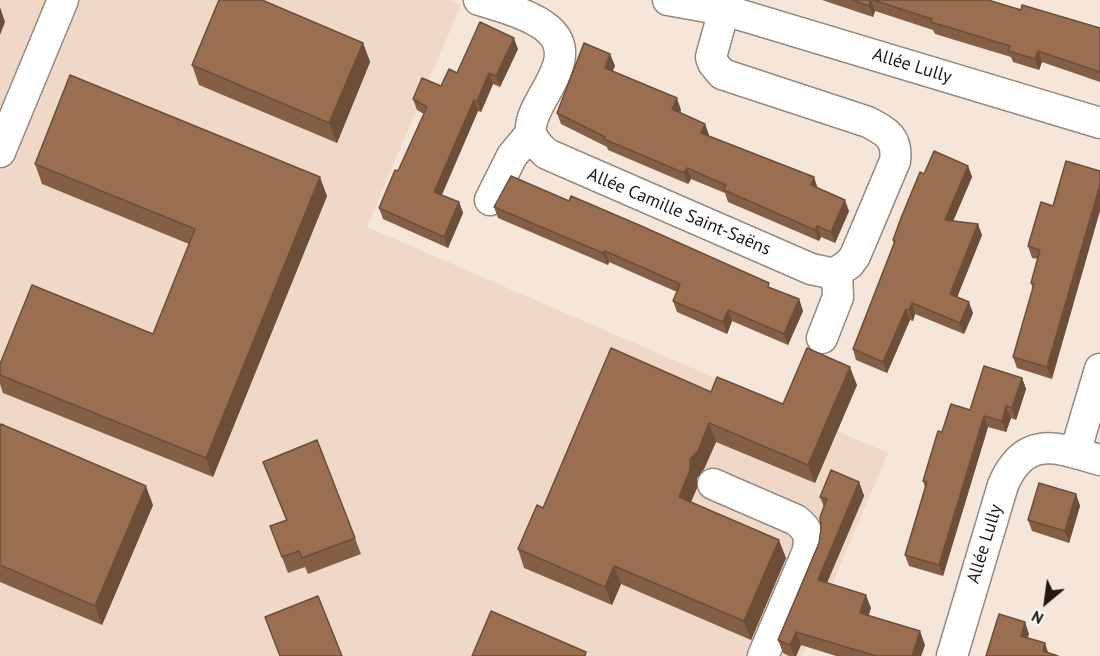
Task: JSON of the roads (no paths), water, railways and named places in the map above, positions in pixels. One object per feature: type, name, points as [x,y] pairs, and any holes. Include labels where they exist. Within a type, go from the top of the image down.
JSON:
[{"type":"street","points":[[0,152],[63,0]]},
{"type":"street","points":[[479,0],[539,23],[554,36],[558,43],[558,66],[533,119],[531,133],[512,156],[490,200]]},
{"type":"street","name":"Allée Lully","points":[[668,0],[726,5],[1100,123]]},
{"type":"street","points":[[726,5],[711,57],[722,74],[868,122],[888,134],[894,142],[895,161],[855,256],[849,264],[837,272],[838,297],[822,338]]},
{"type":"street","name":"Allée Camille Saint-Saëns","points":[[531,133],[539,147],[557,160],[811,269],[837,272]]},
{"type":"street","name":"Allée Lully","points":[[952,656],[1007,474],[1020,459],[1037,449],[1052,447],[1088,457],[1100,369]]},
{"type":"street","points":[[713,484],[796,520],[807,530],[809,537],[807,553],[763,656]]}]
